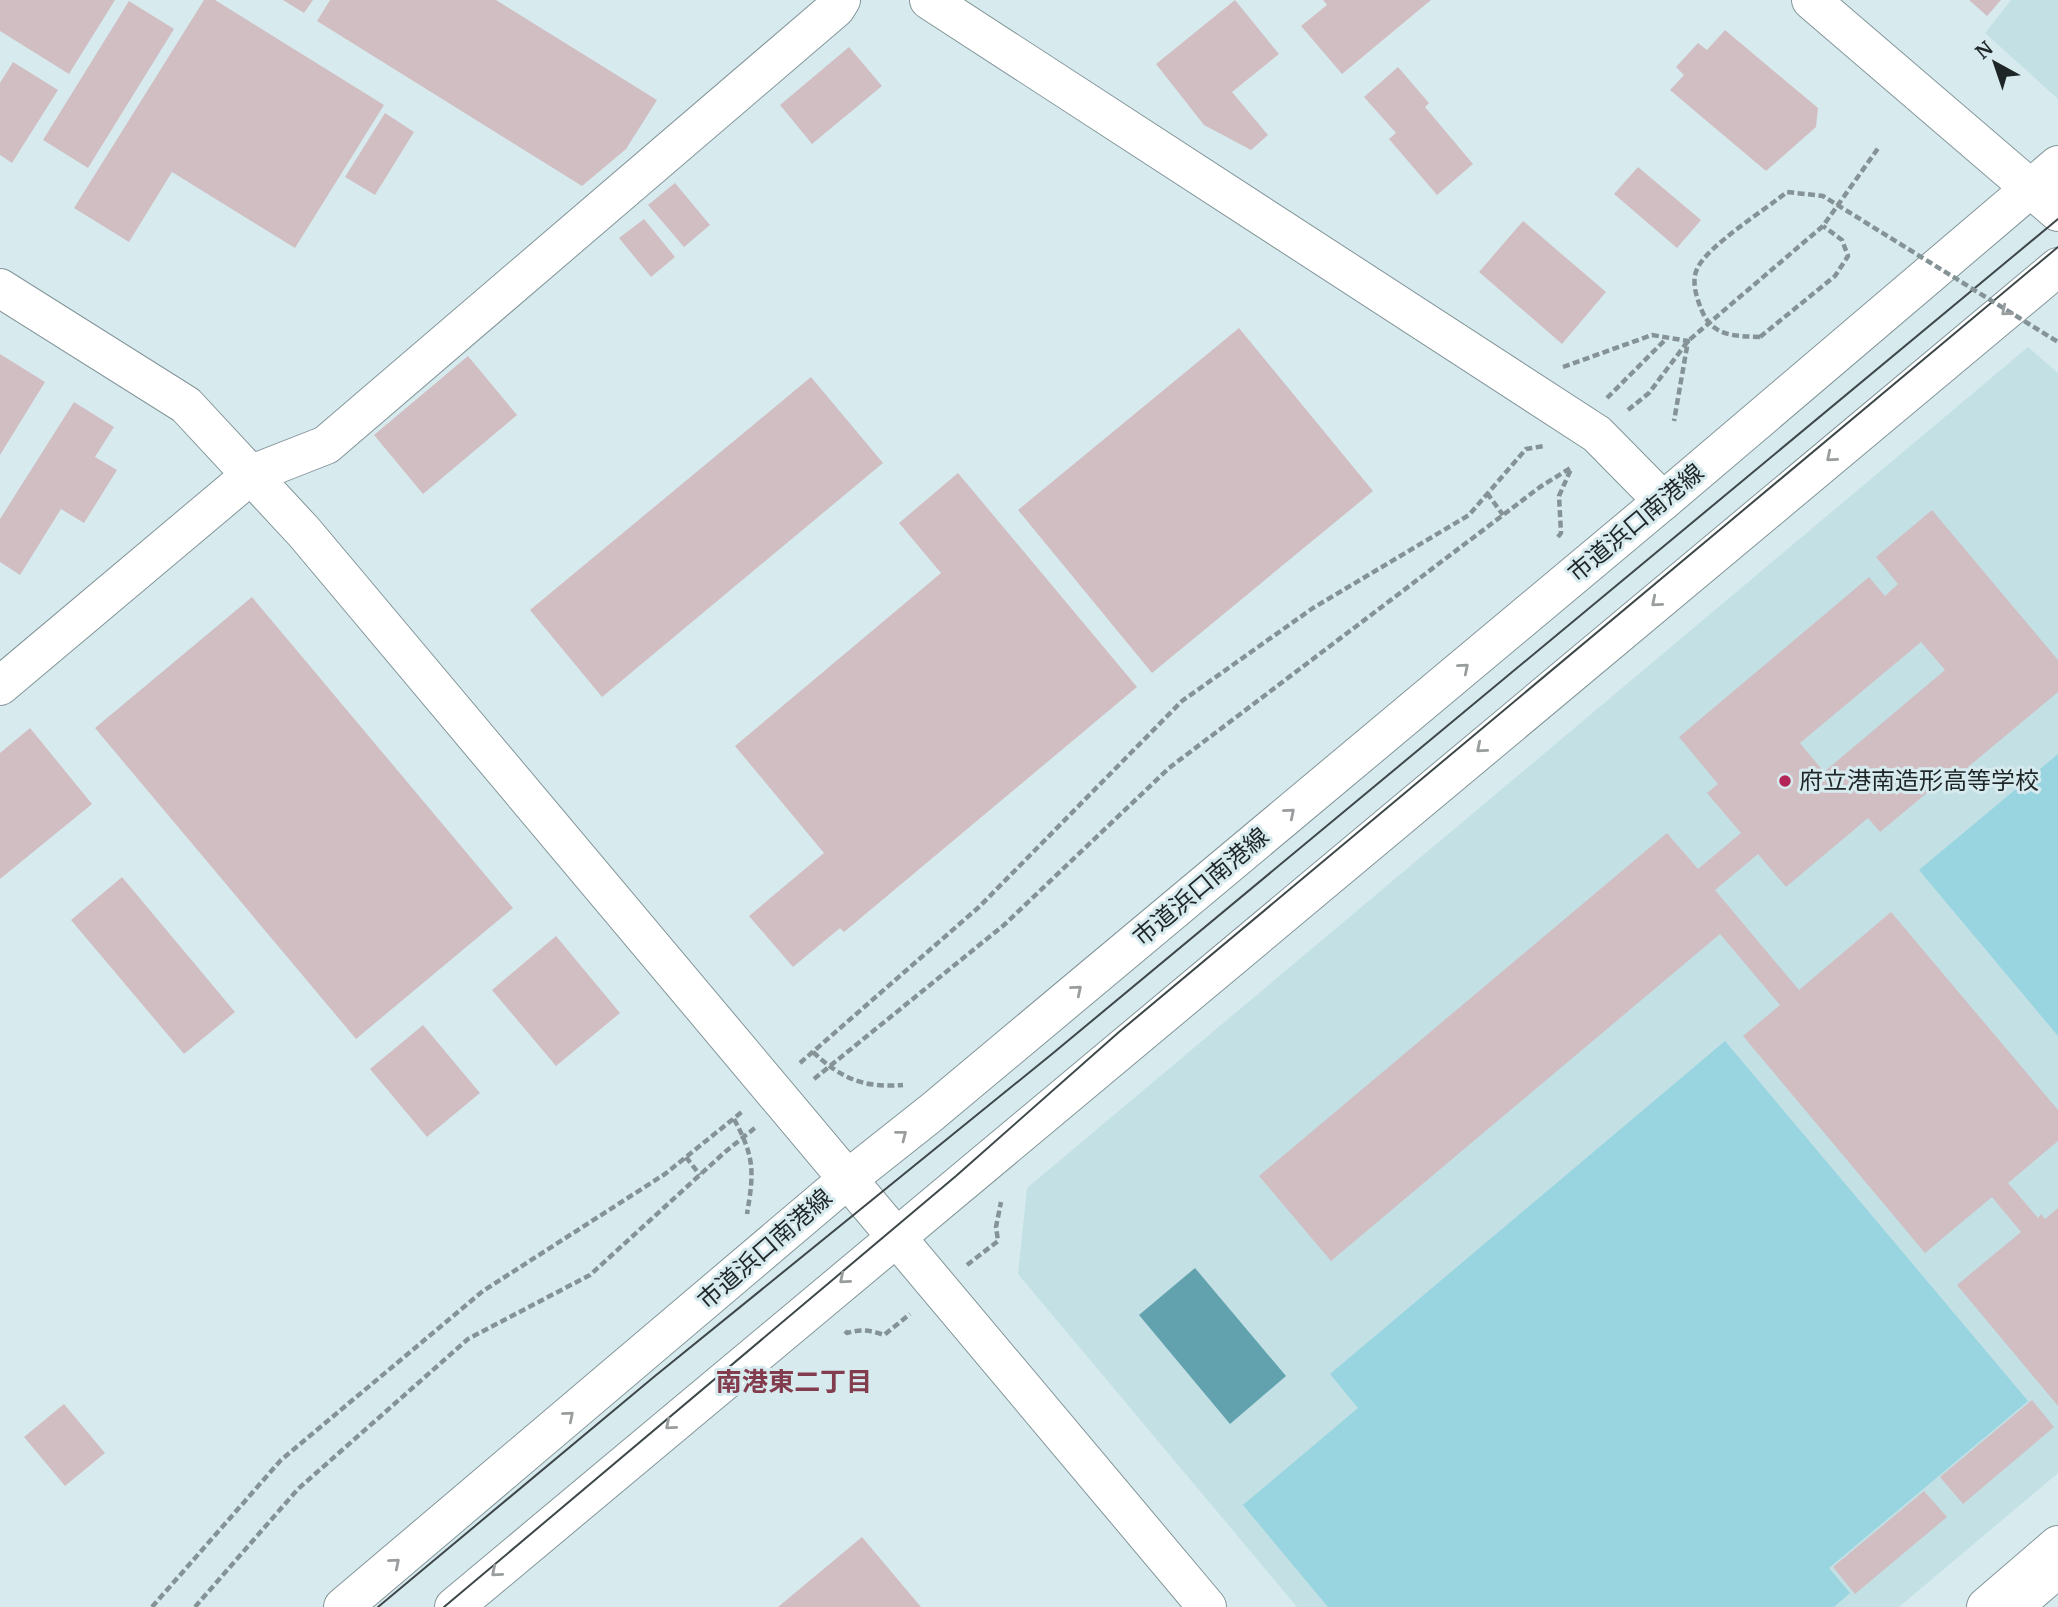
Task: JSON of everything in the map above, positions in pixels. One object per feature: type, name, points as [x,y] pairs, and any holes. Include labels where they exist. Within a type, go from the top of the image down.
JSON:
[{"type":"main road","points":[[3,678],[252,474],[326,445],[836,8],[841,0]]},
{"type":"main road","points":[[929,0],[1602,416],[1663,501]]},
{"type":"main road","points":[[1811,0],[2049,188]]},
{"type":"main road","name":"市道浜口南港線","points":[[343,1607],[849,1178],[963,1086],[1663,501],[2049,188]]},
{"type":"main road","points":[[454,1607],[2058,267]]},
{"type":"main road","points":[[0,288],[186,405],[252,474],[304,531],[897,1235],[1206,1607]]},
{"type":"main road","points":[[1986,1607],[2058,1545]]},
{"type":"main road","points":[[2013,1607],[2058,1568]]},
{"type":"path","points":[[1602,416],[1649,393],[1688,341],[1823,226],[1879,147]]},
{"type":"path","points":[[1823,226],[1842,240],[1848,256],[1835,276],[1760,337],[1727,336],[1706,321],[1696,295],[1696,270],[1711,251],[1787,192],[1823,196],[2058,342]]},
{"type":"path","points":[[1563,367],[1652,335],[1688,341]]},
{"type":"path","points":[[1559,496],[1572,467],[1602,416],[1667,338]]},
{"type":"path","points":[[1674,421],[1688,341]]},
{"type":"path","points":[[907,1085],[881,1087],[856,1082],[832,1070],[813,1052],[979,907],[1181,701],[1313,608],[1469,515],[1525,449],[1547,445]]},
{"type":"path","points":[[1564,460],[1572,467]]},
{"type":"path","points":[[812,1081],[1004,925],[1169,768],[1540,487],[1572,467]]},
{"type":"path","points":[[1487,493],[1503,515]]},
{"type":"path","points":[[152,1607],[281,1460],[483,1291],[665,1174],[734,1119],[746,1141],[752,1164],[753,1189],[747,1214]]},
{"type":"path","points":[[195,1607],[298,1489],[468,1339],[590,1275],[758,1125]]},
{"type":"path","points":[[686,1157],[700,1175]]},
{"type":"path","points":[[998,1241],[996,1227],[1002,1199]]},
{"type":"path","points":[[847,1334],[859,1330],[884,1335]]},
{"type":"shaded area","points":[[2011,0],[2058,0],[2058,99],[1985,33]]},
{"type":"shaded area","name":"府立港南造形高等学校","points":[[2028,347],[2058,373],[2058,1473],[1899,1607],[1297,1607],[1018,1274],[1027,1188]]},
{"type":"shaded area","points":[[2058,754],[2058,1036],[1919,870]]},
{"type":"shaded area","points":[[1725,1041],[2028,1401],[1829,1568],[1850,1593],[1834,1607],[1328,1607],[1243,1505],[1358,1408],[1330,1374]]},
{"type":"shaded area","points":[[1195,1268],[1286,1376],[1230,1424],[1139,1315]]},
{"type":"building","points":[[0,0],[115,0],[69,74],[0,31]]},
{"type":"building","points":[[204,0],[215,0],[384,105],[295,248],[172,172],[129,242],[74,208]]},
{"type":"building","points":[[283,0],[313,0],[304,13]]},
{"type":"building","points":[[330,0],[496,0],[657,100],[626,149],[582,186],[317,21]]},
{"type":"building","points":[[1235,0],[1279,54],[1232,92],[1268,135],[1251,150],[1204,125],[1156,64]]},
{"type":"building","points":[[1323,0],[1431,0],[1342,74],[1301,26],[1327,5]]},
{"type":"building","points":[[1969,0],[2001,0],[1987,16]]},
{"type":"building","points":[[129,1],[174,29],[88,168],[43,140]]},
{"type":"building","points":[[1725,30],[1818,108],[1816,127],[1766,171],[1670,90],[1684,75],[1676,67],[1698,43],[1707,50]]},
{"type":"building","points":[[849,47],[882,86],[812,144],[780,105]]},
{"type":"building","points":[[13,62],[58,90],[12,163],[0,155],[0,83]]},
{"type":"building","points":[[1398,67],[1429,103],[1425,107],[1473,164],[1437,195],[1389,139],[1396,133],[1364,97]]},
{"type":"building","points":[[385,113],[414,132],[375,195],[345,177]]},
{"type":"building","points":[[1638,167],[1701,220],[1677,248],[1614,194]]},
{"type":"building","points":[[675,183],[710,225],[684,247],[648,205]]},
{"type":"building","points":[[644,219],[675,257],[651,277],[619,238]]},
{"type":"building","points":[[1523,221],[1606,292],[1562,344],[1479,272]]},
{"type":"building","points":[[1239,328],[1373,491],[1152,673],[1018,510]]},
{"type":"building","points":[[0,354],[45,382],[0,455]]},
{"type":"building","points":[[468,356],[517,415],[423,494],[374,435]]},
{"type":"building","points":[[811,377],[883,463],[602,697],[530,610]]},
{"type":"building","points":[[74,402],[114,427],[95,457],[117,470],[84,523],[61,509],[20,575],[0,562],[0,519]]},
{"type":"building","points":[[958,473],[1137,687],[844,932],[840,928],[793,967],[749,916],[824,853],[735,746],[941,573],[899,523]]},
{"type":"building","points":[[1932,510],[2058,660],[2058,692],[1950,782],[1946,777],[1880,832],[1868,818],[1786,887],[1758,854],[1715,890],[1799,990],[1891,912],[2058,1110],[2058,1141],[2008,1183],[2038,1218],[2041,1214],[2045,1219],[2058,1208],[2058,1406],[1957,1285],[2021,1232],[1992,1197],[1925,1253],[1743,1036],[1780,1005],[1720,934],[1331,1261],[1259,1176],[1667,833],[1698,869],[1741,833],[1707,793],[1718,784],[1679,737],[1869,577],[1885,596],[1898,584],[1876,557]],"holes":[[[1921,642],[1945,670],[1824,772],[1800,743]]]},
{"type":"building","points":[[252,597],[513,908],[356,1039],[95,728]]},
{"type":"building","points":[[30,728],[92,804],[0,879],[0,753]]},
{"type":"building","points":[[122,877],[235,1012],[184,1054],[71,920]]},
{"type":"building","points":[[556,936],[620,1013],[556,1066],[492,990]]},
{"type":"building","points":[[423,1025],[480,1093],[427,1137],[370,1069]]},
{"type":"building","points":[[2032,1400],[2054,1427],[1963,1504],[1940,1477]]},
{"type":"building","points":[[64,1404],[105,1453],[65,1486],[24,1437]]},
{"type":"building","points":[[1924,1491],[1947,1517],[1855,1594],[1833,1567]]},
{"type":"building","points":[[862,1537],[921,1607],[778,1607]]},
{"type":"tram line","points":[[378,1607],[655,1376],[1052,1054],[2058,219]]},
{"type":"tram line","points":[[444,1607],[956,1176],[1119,1032],[2058,247]]},
{"type":"place","name":"府立港南造形高等学校","points":[[1785,781]]},
{"type":"district","name":"南港東二丁目","points":[[794,1382]]}]
